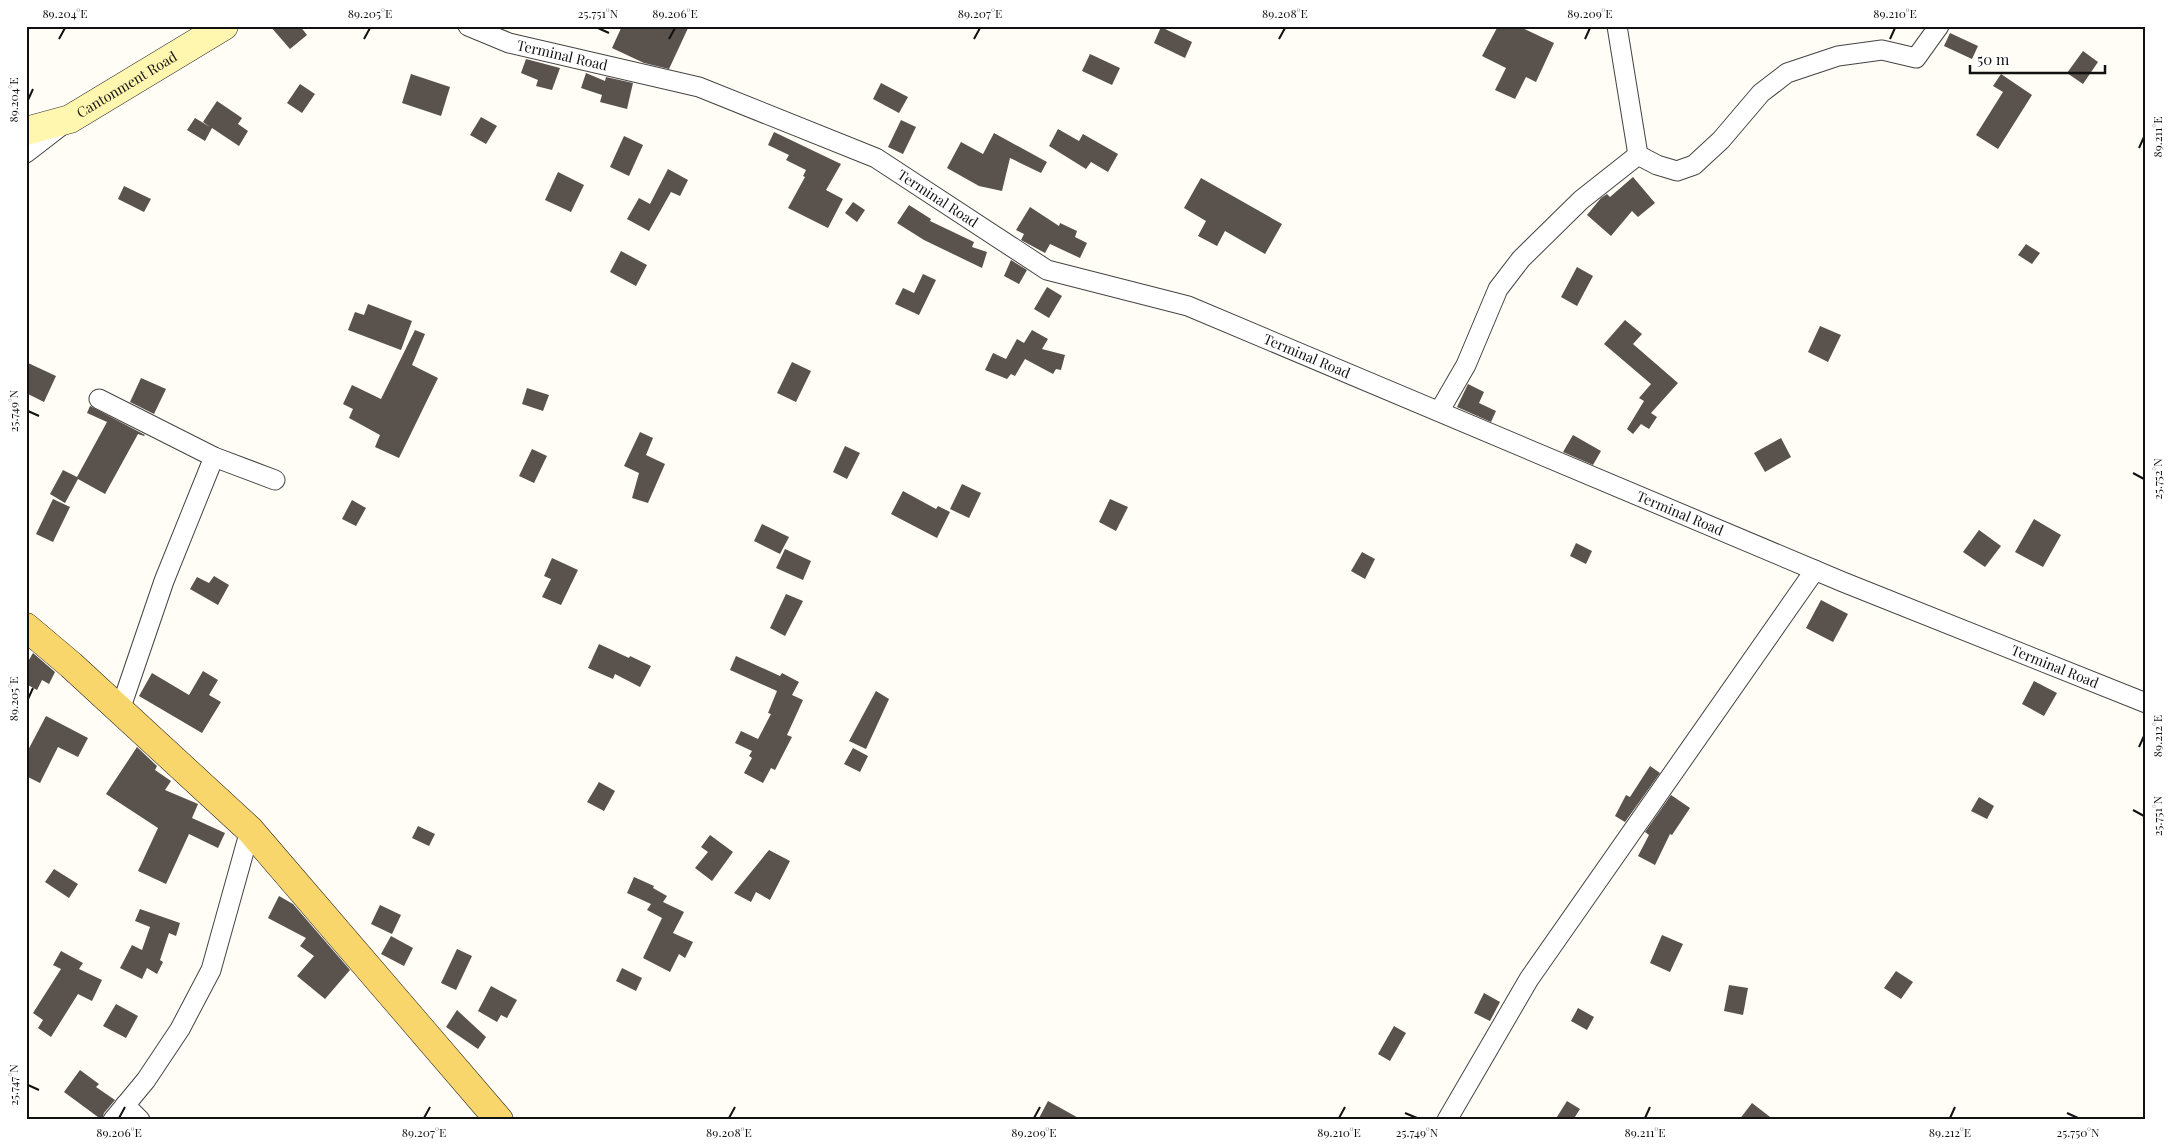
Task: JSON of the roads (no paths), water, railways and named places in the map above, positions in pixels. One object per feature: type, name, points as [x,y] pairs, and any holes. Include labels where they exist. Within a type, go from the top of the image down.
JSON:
[{"type":"main road","points":[[26,628],[71,665],[250,830],[499,1120]]},
{"type":"street","name":"Cantonment Road","points":[[26,131],[70,119],[224,26]]},
{"type":"street","name":"Terminal Road","points":[[468,26],[509,43],[699,87],[876,158],[1047,270],[1188,306],[1440,410],[1815,570],[2146,703]]},
{"type":"street","points":[[1616,26],[1638,155]]},
{"type":"street","points":[[1638,155],[1657,165],[1677,172],[1694,165],[1721,140],[1761,93],[1787,73],[1838,56],[1882,50],[1916,58],[1939,26]]},
{"type":"street","points":[[26,152],[70,119]]},
{"type":"street","points":[[1440,410],[1466,365],[1498,289],[1520,260],[1581,200],[1638,155]]},
{"type":"street","points":[[99,398],[214,457],[275,480]]},
{"type":"street","points":[[120,710],[164,582],[214,457]]},
{"type":"street","points":[[1447,1120],[1529,979],[1815,570]]},
{"type":"street","points":[[113,1120],[146,1080],[180,1029],[211,970],[250,830]]},
{"type":"street","points":[[125,1105],[140,1120]]}]
